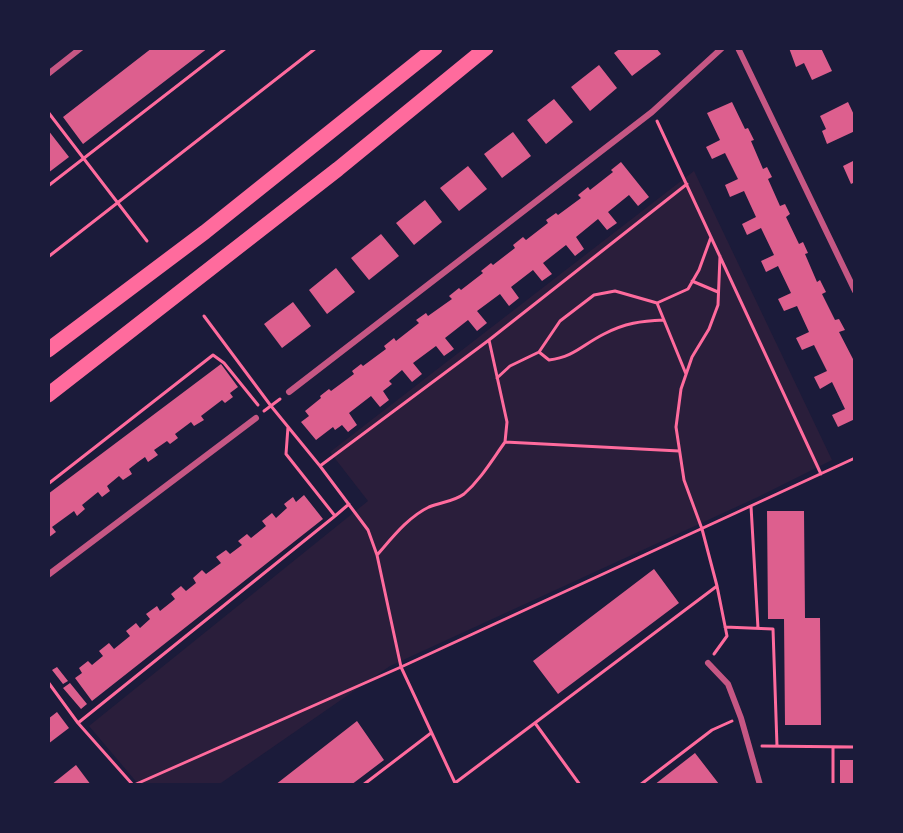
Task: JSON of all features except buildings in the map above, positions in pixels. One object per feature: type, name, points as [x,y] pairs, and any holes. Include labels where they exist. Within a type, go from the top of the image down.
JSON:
[{"type":"highway","points":[[48,350],[205,232],[435,48]]},
{"type":"highway","points":[[48,395],[338,169],[486,48]]},
{"type":"street","points":[[48,74],[81,48]]},
{"type":"street","points":[[289,392],[652,111],[722,48]]},
{"type":"street","points":[[738,48],[855,291]]},
{"type":"street","points":[[48,575],[256,418]]},
{"type":"street","points":[[708,663],[728,684],[741,718],[760,785]]},
{"type":"path","points":[[48,186],[226,48]]},
{"type":"path","points":[[48,257],[316,48]]},
{"type":"path","points":[[652,111],[821,474]]},
{"type":"path","points":[[48,112],[147,241]]},
{"type":"path","points":[[320,466],[489,340],[687,183]]},
{"type":"path","points":[[497,378],[510,366],[538,352],[560,321],[594,295],[615,291],[657,303],[688,288],[699,270],[711,236]]},
{"type":"path","points":[[708,663],[727,636],[717,585],[702,529],[684,480],[676,427],[681,389],[692,357],[709,329],[718,305],[720,256]]},
{"type":"path","points":[[692,281],[718,292]]},
{"type":"path","points":[[657,303],[686,375]]},
{"type":"path","points":[[204,316],[368,530],[377,555],[401,667],[455,784],[717,585]]},
{"type":"path","points":[[538,352],[549,360],[565,358],[606,333],[634,322],[664,320]]},
{"type":"path","points":[[377,555],[415,515],[461,496],[478,481],[505,442],[507,422],[489,340]]},
{"type":"path","points":[[48,484],[213,355],[224,363],[263,412],[289,392]]},
{"type":"path","points":[[288,427],[286,454],[335,516]]},
{"type":"path","points":[[505,442],[679,451]]},
{"type":"path","points":[[48,682],[78,723],[134,785],[401,667],[855,458]]},
{"type":"path","points":[[78,723],[349,504]]},
{"type":"path","points":[[751,506],[758,628]]},
{"type":"path","points":[[725,627],[773,629],[777,746]]},
{"type":"path","points":[[640,785],[712,730],[741,718]]},
{"type":"path","points":[[535,723],[580,785]]},
{"type":"path","points":[[363,785],[432,733]]},
{"type":"path","points":[[748,746],[855,747]]},
{"type":"path","points":[[833,747],[833,785]]},
{"type":"shaded area","points":[[694,171],[832,460],[758,497],[390,666],[218,785],[139,785],[89,726],[368,501],[330,452]]}]
